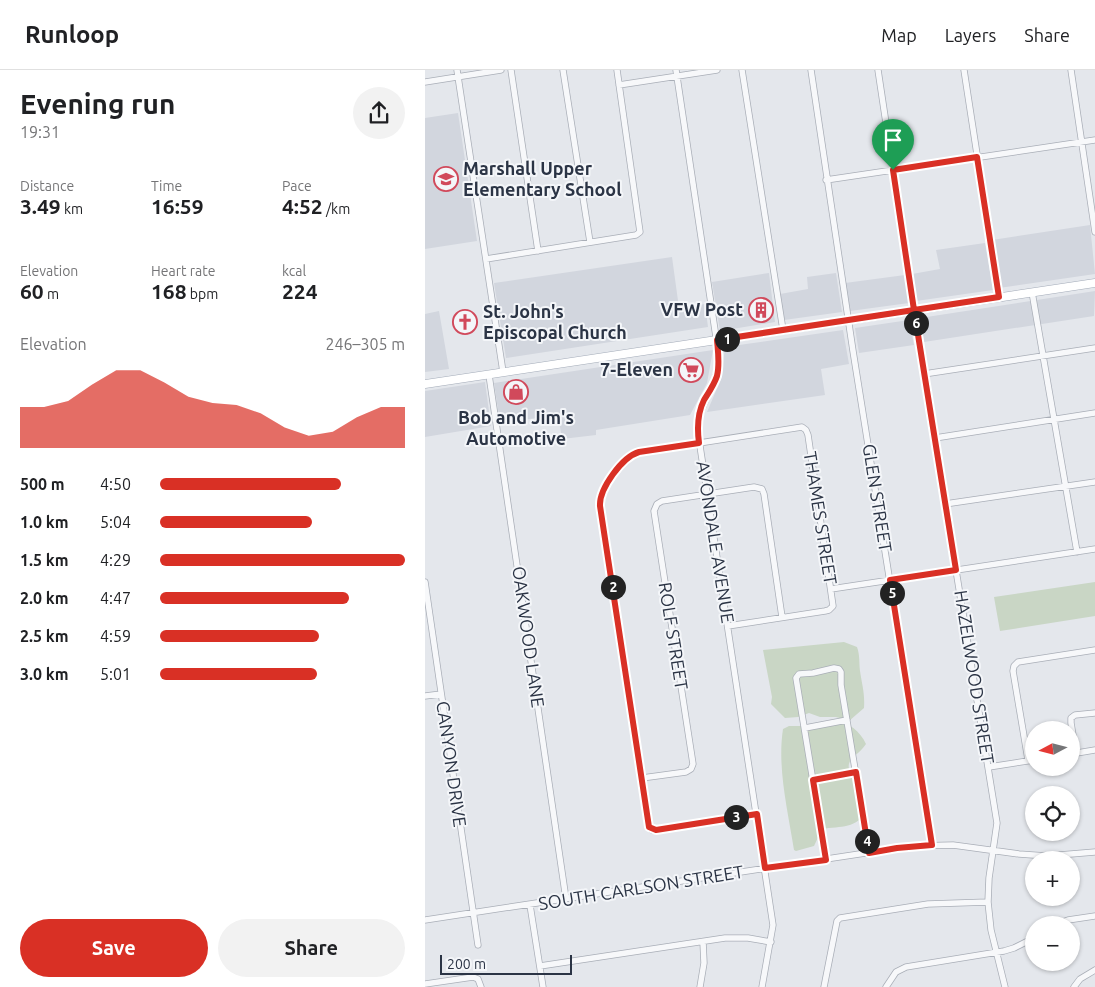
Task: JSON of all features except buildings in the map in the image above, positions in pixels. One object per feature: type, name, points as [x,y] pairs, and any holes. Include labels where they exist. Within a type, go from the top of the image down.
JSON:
[{"type":"main road","points":[[425,384],[1095,282]]},
{"type":"street","points":[[425,82],[457,73],[501,70]]},
{"type":"street","points":[[511,70],[538,251]]},
{"type":"street","points":[[563,70],[590,242]]},
{"type":"street","points":[[486,259],[639,233],[641,229],[617,70]]},
{"type":"street","points":[[619,85],[676,73],[717,70]]},
{"type":"street","points":[[742,70],[783,330]]},
{"type":"street","name":"GLEN STREET","points":[[811,70],[932,845]]},
{"type":"street","name":"HAZELWOOD STREET","points":[[878,70],[924,374],[998,826],[989,878],[988,902],[991,930],[1005,987]]},
{"type":"street","points":[[964,70],[999,297]]},
{"type":"street","points":[[1071,70],[1095,232]]},
{"type":"street","points":[[457,73],[503,372]]},
{"type":"street","name":"AVONDALE AVENUE","points":[[676,73],[719,357],[715,381],[700,411],[699,443],[773,925],[762,987]]},
{"type":"street","points":[[827,180],[1095,140]]},
{"type":"street","points":[[1032,292],[1077,552]]},
{"type":"street","points":[[924,374],[1095,348]]},
{"type":"street","name":"OAKWOOD LANE","points":[[489,374],[566,899]]},
{"type":"street","points":[[935,438],[1095,414]]},
{"type":"street","name":"THAMES STREET","points":[[699,443],[798,427],[806,430],[808,434],[833,604],[829,610],[728,626]]},
{"type":"street","points":[[699,443],[639,452],[631,455],[624,461],[604,489],[600,498],[649,824],[652,830],[757,814]]},
{"type":"street","points":[[945,504],[1095,482]]},
{"type":"street","points":[[707,494],[755,487],[761,489],[764,494],[782,617]]},
{"type":"street","name":"ROLF STREET","points":[[642,778],[686,772],[691,769],[693,764],[654,509],[662,501],[707,494]]},
{"type":"street","points":[[831,589],[1095,550]]},
{"type":"street","name":"CANYON DRIVE","points":[[425,582],[478,945]]},
{"type":"street","points":[[1025,730],[1013,671],[1015,664],[1017,662],[1095,650]]},
{"type":"street","points":[[826,860],[796,678],[799,674],[834,668],[839,669],[841,672],[841,685],[869,853]]},
{"type":"street","points":[[425,696],[441,694]]},
{"type":"street","points":[[1071,721],[1075,715],[1095,713]]},
{"type":"street","points":[[805,728],[847,720]]},
{"type":"street","points":[[1080,752],[1095,750]]},
{"type":"street","points":[[989,767],[1025,761]]},
{"type":"street","points":[[813,780],[856,772]]},
{"type":"street","name":"SOUTH CARLSON STREET","points":[[425,920],[897,848],[932,845],[963,846],[1047,856],[1095,852]]},
{"type":"street","points":[[824,987],[838,919],[843,916],[928,904],[988,902]]},
{"type":"street","points":[[530,905],[543,987]]},
{"type":"street","points":[[1080,918],[1095,916]]},
{"type":"street","points":[[540,966],[740,938],[771,942]]},
{"type":"street","points":[[700,987],[704,963],[703,942]]},
{"type":"street","points":[[886,987],[896,972],[906,967],[997,952],[1014,948],[1025,942]]},
{"type":"street","points":[[1074,987],[1080,979],[1095,970]]},
{"type":"street","points":[[425,984],[473,977],[480,981],[481,987]]},
{"type":"shaded area","name":"Marshall Upper Elementary School","points":[[458,113],[477,241],[425,249],[425,118]]},
{"type":"shaded area","points":[[1090,225],[1095,274],[999,288],[992,240]]},
{"type":"shaded area","points":[[985,243],[993,290],[916,301],[912,274],[940,269],[936,250]]},
{"type":"shaded area","points":[[672,257],[679,308],[705,304],[708,327],[506,358],[494,283]]},
{"type":"shaded area","points":[[769,273],[775,322],[720,331],[712,282]]},
{"type":"shaded area","points":[[836,273],[842,312],[784,320],[780,294],[808,289],[807,277]]},
{"type":"shaded area","points":[[905,275],[909,303],[850,311],[845,283]]},
{"type":"shaded area","points":[[1095,291],[1094,316],[924,342],[920,318]]},
{"type":"shaded area","points":[[439,311],[449,369],[425,372],[425,314]]},
{"type":"shaded area","points":[[909,320],[914,345],[859,353],[855,328]]},
{"type":"shaded area","points":[[843,330],[849,364],[821,369],[825,395],[707,412],[721,379],[725,347]]},
{"type":"shaded area","points":[[713,350],[707,383],[690,415],[596,430],[596,435],[562,439],[558,415],[500,423],[494,383]]},
{"type":"shaded area","points":[[485,382],[491,426],[425,437],[425,391]]},
{"type":"green space","points":[[1095,582],[1095,616],[1000,631],[994,597]]},
{"type":"green space","points":[[844,642],[857,647],[858,650],[864,693],[864,708],[849,721],[836,717],[820,717],[809,713],[798,717],[785,718],[771,704],[772,697],[763,650]]},
{"type":"green space","points":[[836,720],[854,728],[866,744],[850,762],[849,771],[862,791],[867,810],[853,824],[822,829],[814,846],[796,851],[794,850],[782,774],[783,729],[789,726]]},
{"type":"place","name":"Marshall Upper Elementary School","points":[[446,179]]},
{"type":"place","name":"VFW Post","points":[[761,310]]},
{"type":"place","name":"St. John's Episcopal Church","points":[[465,322]]},
{"type":"place","name":"7-Eleven","points":[[691,370]]},
{"type":"place","name":"Bob and Jim's Automotive","points":[[516,392]]},
{"type":"route","points":[[893,170],[914,310],[717,340],[718,368],[715,381],[700,411],[698,421],[699,443],[639,452],[631,455],[624,461],[602,492],[600,498],[649,827],[652,830],[656,830],[757,814],[765,868],[826,860],[813,780],[856,772],[869,853],[912,846],[932,845],[890,580],[956,570],[914,310],[999,297],[977,157],[893,170]]}]
